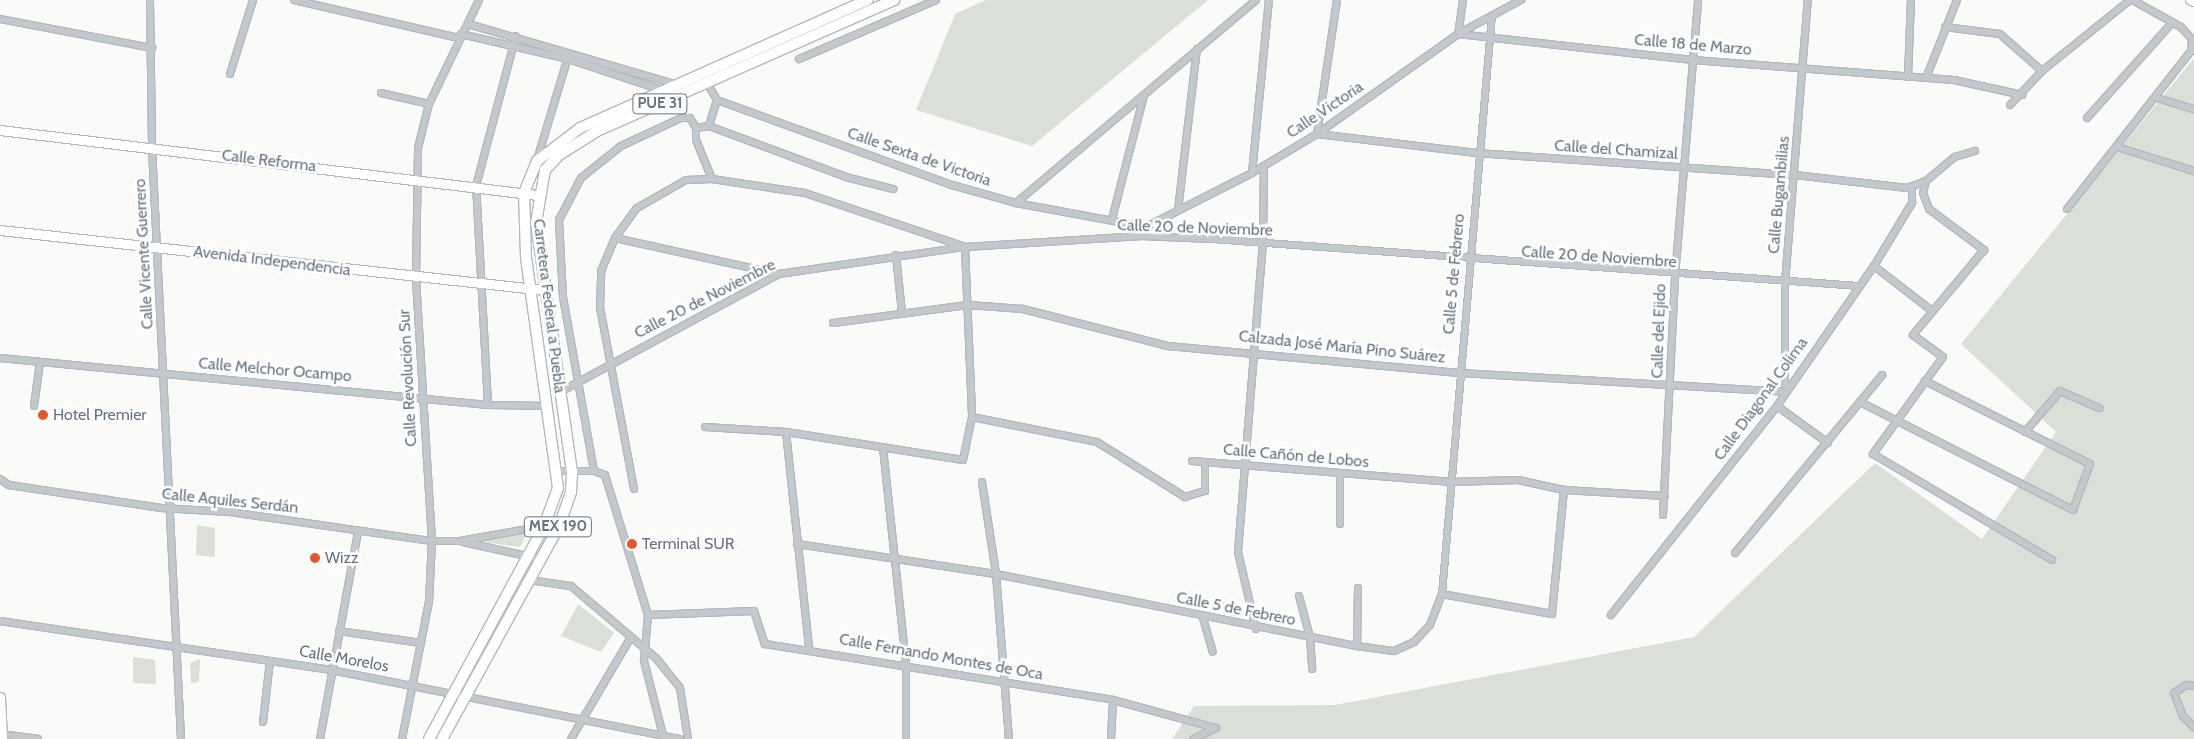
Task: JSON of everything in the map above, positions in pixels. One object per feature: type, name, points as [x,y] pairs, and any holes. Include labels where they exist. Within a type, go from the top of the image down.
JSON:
[{"type":"main road","name":"Carretera Federal a Puebla","points":[[442,739],[556,531],[568,504],[572,472],[544,290],[537,195],[545,170],[559,155],[597,131],[649,103],[664,90],[868,0]]},
{"type":"main road","name":"Carretera Federal a Puebla","points":[[429,739],[454,696],[526,553],[544,526],[558,488],[558,471],[529,291],[524,193],[537,161],[580,128],[649,103],[676,97],[894,0]]},
{"type":"street","name":"Calle Vicente Guerrero","points":[[150,0],[152,148],[169,506],[178,647],[181,739]]},
{"type":"street","points":[[230,74],[253,0]]},
{"type":"street","points":[[294,0],[317,2],[568,59],[664,90],[676,97]]},
{"type":"street","name":"Calle Revolución Sur","points":[[402,739],[429,602],[432,541],[416,277],[418,148],[429,104],[460,36],[480,0]]},
{"type":"street","points":[[798,59],[936,0]]},
{"type":"street","points":[[1016,203],[1256,0]]},
{"type":"street","points":[[1252,173],[1269,0]]},
{"type":"street","points":[[1317,134],[1337,0]]},
{"type":"street","points":[[1458,34],[1462,0]]},
{"type":"street","name":"Calle Victoria","points":[[1146,227],[1252,173],[1317,134],[1458,34],[1521,0]]},
{"type":"street","name":"Calle del Ejido","points":[[1663,515],[1676,276],[1698,0]]},
{"type":"street","name":"Calle Bugambilias","points":[[1784,392],[1785,283],[1808,0]]},
{"type":"street","points":[[1908,77],[1911,0]]},
{"type":"street","points":[[1926,78],[1957,0]]},
{"type":"street","points":[[2010,105],[2022,95],[2042,71],[2131,0],[2172,23],[2192,39],[2191,51],[2067,209]]},
{"type":"street","name":"Calle 5 de Febrero","points":[[797,544],[996,574],[1204,618],[1357,646],[1394,651],[1414,642],[1430,625],[1442,594],[1477,153],[1492,16]]},
{"type":"street","points":[[0,19],[152,48]]},
{"type":"street","points":[[2087,118],[2172,23]]},
{"type":"street","points":[[468,24],[570,51],[677,84],[690,91]]},
{"type":"street","points":[[1945,27],[2000,34],[2042,71]]},
{"type":"street","name":"Calle 18 de Marzo","points":[[1458,34],[1489,39],[1693,60],[1804,67],[1954,80],[2022,95]]},
{"type":"street","points":[[488,405],[483,285],[476,186],[516,36]]},
{"type":"street","points":[[1178,210],[1197,49]]},
{"type":"street","points":[[537,161],[570,51]]},
{"type":"street","points":[[701,74],[717,100],[709,126]]},
{"type":"street","points":[[381,93],[429,104]]},
{"type":"street","points":[[1112,219],[1144,94]]},
{"type":"street","points":[[2156,98],[2194,109]]},
{"type":"street","name":"Calle Sexta de Victoria","points":[[717,100],[952,185],[1016,203],[1112,219],[1146,227]]},
{"type":"street","points":[[594,470],[563,297],[559,220],[580,178],[621,146],[680,118],[690,118],[696,128],[696,140],[712,179]]},
{"type":"street","points":[[696,128],[709,126],[846,177],[893,189]]},
{"type":"street","name":"Calle Reforma","points":[[0,130],[476,186],[537,195]]},
{"type":"street","name":"Calle del Chamizal","points":[[1317,134],[1477,153],[1686,169],[1795,175],[1912,188]]},
{"type":"street","points":[[2117,147],[2194,171]]},
{"type":"street","points":[[1912,188],[1926,181],[1946,162],[1975,150]]},
{"type":"street","points":[[1256,628],[1238,552],[1252,351],[1263,243],[1264,166]]},
{"type":"street","points":[[634,489],[613,362],[600,299],[601,271],[615,238],[637,208],[659,193],[686,180],[712,179],[805,193],[965,247],[972,417],[963,460],[786,432],[705,427]]},
{"type":"street","points":[[1926,181],[1923,193],[1929,209],[1984,250],[1913,335],[1943,357],[1895,418],[1873,454],[2052,560]]},
{"type":"street","name":"Calle Diagonal Colima","points":[[1611,615],[1777,406],[1784,392],[1874,266],[1912,203],[1912,188]]},
{"type":"street","points":[[1142,236],[1146,227]]},
{"type":"street","name":"Avenida Independencia","points":[[0,230],[529,291],[544,290]]},
{"type":"street","name":"Calle 20 de Noviembre","points":[[560,392],[779,274],[965,247],[1142,236],[1263,243],[1469,261],[1676,276],[1859,286]]},
{"type":"street","points":[[615,238],[779,274]]},
{"type":"street","points":[[896,256],[902,313]]},
{"type":"street","points":[[1874,266],[1932,311]]},
{"type":"street","name":"Calzada José María Pino Suárez","points":[[833,324],[968,305],[1024,309],[1168,346],[1252,351],[1459,373],[1784,392]]},
{"type":"street","name":"Calle Melchor Ocampo","points":[[0,358],[164,375],[422,396],[488,405],[548,406]]},
{"type":"street","points":[[34,406],[40,362]]},
{"type":"street","points":[[1735,553],[1828,443],[1882,375]]},
{"type":"street","points":[[1860,402],[1895,418],[2073,510],[2090,464],[1925,381]]},
{"type":"street","points":[[2025,432],[2060,391],[2099,408]]},
{"type":"street","points":[[1777,406],[1828,443]]},
{"type":"street","name":"Calle Cañón de Lobos","points":[[972,417],[1097,442],[1185,497],[1204,491],[1205,462],[1452,482],[1518,480],[1564,490],[1665,496]]},
{"type":"street","points":[[786,432],[809,649]]},
{"type":"street","points":[[883,448],[906,664],[906,739]]},
{"type":"street","points":[[1192,460],[1205,462]]},
{"type":"street","points":[[558,471],[594,470],[605,475],[648,615],[642,646],[664,737]]},
{"type":"street","points":[[1340,474],[1340,524]]},
{"type":"street","name":"Calle Aquiles Serdán","points":[[0,479],[9,485],[432,541],[460,541],[544,526]]},
{"type":"street","points":[[982,482],[996,574],[1009,739]]},
{"type":"street","points":[[1442,594],[1552,614],[1564,490]]},
{"type":"street","points":[[544,526],[556,531]]},
{"type":"street","points":[[320,739],[331,670],[358,531]]},
{"type":"street","name":"Calle Aquiles Serdán","points":[[460,541],[526,553],[540,559]]},
{"type":"street","points":[[528,580],[571,586],[642,646],[680,688],[688,739]]},
{"type":"street","points":[[1357,646],[1358,588]]},
{"type":"street","points":[[1299,596],[1310,637],[1312,669]]},
{"type":"street","name":"Calle Fernando Montes de Oca","points":[[648,615],[754,611],[765,644],[906,664],[1005,683],[1113,700],[1216,728],[1193,739]]},
{"type":"street","points":[[1204,618],[1213,652]]},
{"type":"street","name":"Calle Morelos","points":[[0,621],[331,670],[412,686],[464,699],[584,717],[664,737],[680,739]]},
{"type":"street","points":[[339,631],[421,643]]},
{"type":"street","points":[[571,739],[631,637]]},
{"type":"street","points":[[263,722],[270,661]]},
{"type":"street","points":[[2194,686],[2186,685],[2174,693],[2183,716],[2194,727]]},
{"type":"street","points":[[0,697],[1,736],[38,739]]},
{"type":"street","points":[[1111,739],[1113,700]]},
{"type":"shaded area","points":[[986,0],[1208,0],[1032,146],[916,110],[955,14]]},
{"type":"shaded area","points":[[2194,58],[2194,739],[1172,739],[1194,706],[1335,705],[1694,637],[1875,463],[1982,539],[2056,432],[1961,344]]},
{"type":"shaded area","points":[[197,525],[215,528],[215,557],[196,555]]},
{"type":"shaded area","points":[[528,532],[520,547],[475,541]]},
{"type":"shaded area","points":[[578,604],[614,633],[601,652],[561,636]]},
{"type":"shaded area","points":[[133,657],[155,660],[156,684],[133,683]]},
{"type":"shaded area","points":[[200,659],[199,682],[191,683],[190,663]]},
{"type":"place","name":"Hotel Premier","points":[[43,415]]},
{"type":"place","name":"Terminal SUR","points":[[632,544]]},
{"type":"place","name":"Wizz","points":[[315,558]]}]
